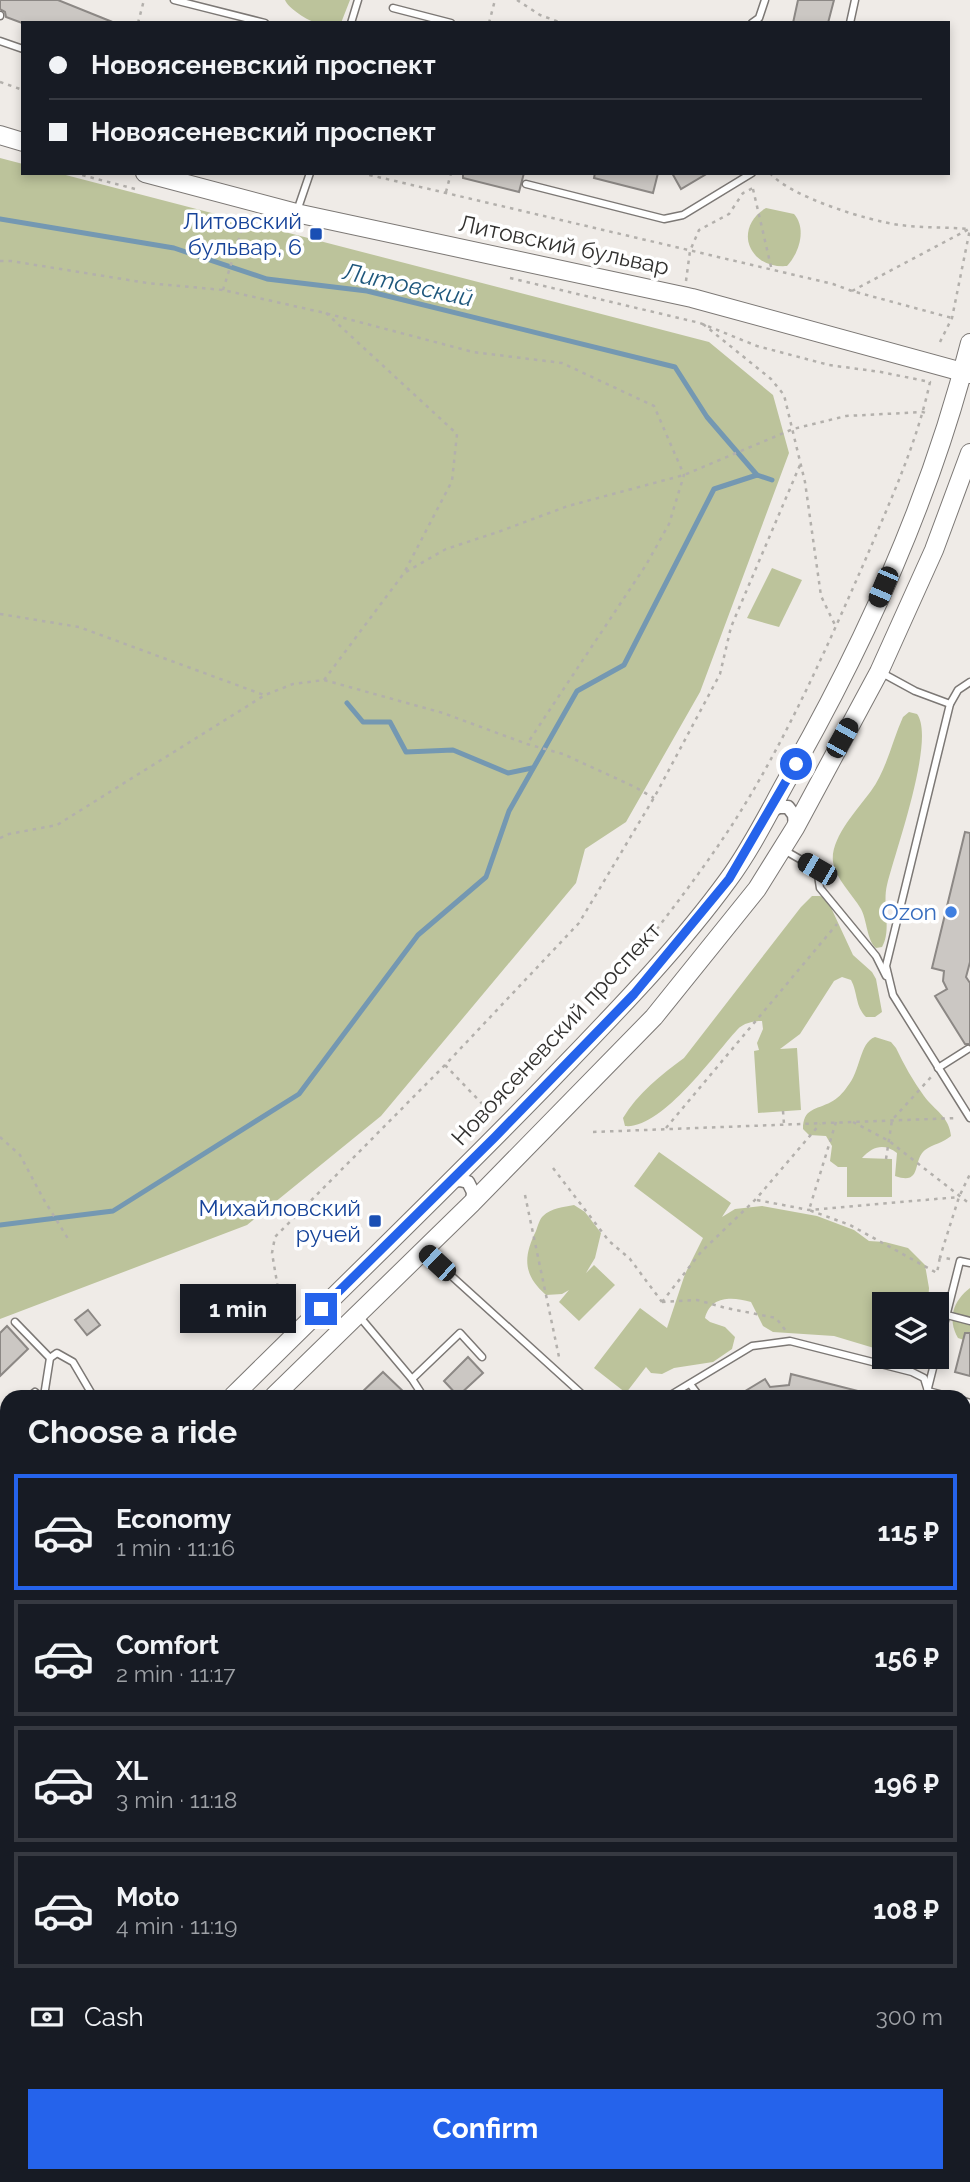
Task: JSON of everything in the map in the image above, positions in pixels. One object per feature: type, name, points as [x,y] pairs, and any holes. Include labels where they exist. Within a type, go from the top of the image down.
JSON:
[{"type":"main road","points":[[0,135],[21,141]]},
{"type":"main road","name":"Литовский бульвар","points":[[153,175],[296,213],[692,298],[966,373]]},
{"type":"main road","name":"Новоясеневский проспект","points":[[239,1390],[634,994],[729,879],[817,727],[861,638],[904,538],[966,373],[970,343]]},
{"type":"main road","points":[[280,1390],[424,1251],[654,1017],[757,889],[795,828],[878,672],[934,550],[970,453]]},
{"type":"street","points":[[785,783],[786,794],[792,802],[801,803],[811,798]]},
{"type":"street","points":[[769,812],[779,807],[788,807],[794,815],[795,828]]},
{"type":"street","points":[[449,1182],[468,1182],[473,1192],[472,1203]]},
{"type":"lane","points":[[174,0],[257,21]]},
{"type":"lane","points":[[352,21],[358,0]]},
{"type":"lane","points":[[759,20],[765,0]]},
{"type":"lane","points":[[850,21],[855,0]]},
{"type":"lane","points":[[393,8],[422,19]]},
{"type":"lane","points":[[0,41],[21,49]]},
{"type":"lane","points":[[296,213],[309,175]]},
{"type":"lane","points":[[526,184],[664,219],[683,215],[753,177]]},
{"type":"lane","points":[[878,672],[950,705]]},
{"type":"lane","points":[[888,981],[886,966],[950,705],[958,690],[970,682]]},
{"type":"lane","points":[[783,849],[817,869],[820,888],[876,956],[893,995],[970,1118]]},
{"type":"lane","points":[[938,1068],[968,1049]]},
{"type":"lane","points":[[424,1251],[576,1390]]},
{"type":"lane","points":[[949,1307],[960,1261],[970,1263]]},
{"type":"lane","points":[[358,1314],[419,1390]]},
{"type":"lane","points":[[949,1316],[970,1321]]},
{"type":"lane","points":[[15,1322],[50,1358]]},
{"type":"lane","points":[[412,1379],[460,1333],[482,1357]]},
{"type":"lane","points":[[680,1390],[752,1346],[790,1340],[912,1372],[924,1378],[926,1390]]},
{"type":"lane","points":[[43,1390],[50,1358],[57,1353],[73,1362],[89,1390]]},
{"type":"lane","points":[[928,1390],[933,1369]]},
{"type":"lane","points":[[690,1384],[694,1390]]},
{"type":"path","points":[[139,21],[144,0]]},
{"type":"path","points":[[490,21],[495,0]]},
{"type":"path","points":[[517,0],[540,15],[556,21]]},
{"type":"path","points":[[0,82],[21,89]]},
{"type":"path","points":[[82,175],[147,192]]},
{"type":"path","points":[[370,175],[833,284],[952,318]]},
{"type":"path","points":[[446,192],[450,175]]},
{"type":"path","points":[[772,175],[803,195],[862,216],[899,225],[970,229],[852,291]]},
{"type":"path","points":[[753,177],[752,188],[772,271]]},
{"type":"path","points":[[686,281],[690,251],[699,230],[729,214],[743,193],[752,188]]},
{"type":"path","points":[[223,290],[246,216]]},
{"type":"path","points":[[940,342],[952,318],[970,229]]},
{"type":"path","points":[[0,261],[147,284],[223,290],[325,313],[473,352],[562,363],[654,406],[684,475],[669,524],[646,565],[527,744]]},
{"type":"path","points":[[500,275],[700,321],[757,345],[829,365],[930,382],[905,466],[836,626],[778,744],[733,823],[688,890],[628,966]]},
{"type":"path","points":[[324,680],[404,573],[452,481],[457,434],[325,313]]},
{"type":"path","points":[[700,321],[771,379],[784,395],[805,482],[821,596],[836,626]]},
{"type":"path","points":[[404,573],[446,549],[568,506],[684,475],[793,429],[846,416],[923,412],[929,415]]},
{"type":"path","points":[[282,1312],[272,1253],[275,1237],[445,1065],[579,923],[654,798],[720,674],[731,627],[800,465]]},
{"type":"path","points":[[0,614],[79,627],[265,695]]},
{"type":"path","points":[[0,838],[58,825],[265,695],[293,684],[324,680],[443,713],[527,744],[563,754],[654,798]]},
{"type":"path","points":[[666,1129],[844,916]]},
{"type":"path","points":[[445,1065],[490,1112]]},
{"type":"path","points":[[886,1159],[892,1120],[938,1068]]},
{"type":"path","points":[[783,1111],[784,1124]]},
{"type":"path","points":[[593,1132],[970,1118]]},
{"type":"path","points":[[809,1210],[836,1122]]},
{"type":"path","points":[[852,1122],[889,1141],[970,1204]]},
{"type":"path","points":[[662,1302],[701,1252],[756,1199],[821,1123]]},
{"type":"path","points":[[0,1137],[20,1155],[70,1242]]},
{"type":"path","points":[[553,1168],[609,1241],[630,1259],[662,1302]]},
{"type":"path","points":[[756,1199],[809,1210],[850,1225],[937,1273],[959,1197],[970,1174]]},
{"type":"path","points":[[525,1195],[556,1348],[569,1385]]},
{"type":"path","points":[[809,1210],[959,1197]]},
{"type":"path","points":[[940,1257],[960,1261]]},
{"type":"path","points":[[662,1302],[697,1300],[776,1318],[784,1325],[790,1340]]},
{"type":"green space","points":[[285,0],[350,0],[342,21],[313,21],[290,7]]},
{"type":"green space","points":[[0,158],[21,163],[21,175],[66,175],[709,342],[773,395],[789,453],[700,692],[626,822],[585,849],[576,883],[381,1116],[247,1225],[0,1319]]},
{"type":"green space","points":[[766,208],[794,214],[798,220],[800,241],[787,266],[763,261],[750,246],[750,226],[756,216]]},
{"type":"green space","points":[[772,568],[802,580],[779,627],[747,618]]},
{"type":"green space","points":[[909,712],[917,714],[921,727],[918,770],[887,885],[885,940],[882,947],[876,948],[861,909],[837,874],[833,853],[846,824],[877,782],[903,717]]},
{"type":"green space","points":[[812,896],[827,899],[853,955],[872,972],[876,979],[882,1012],[875,1017],[866,1017],[860,1008],[851,980],[842,977],[834,981],[800,1034],[780,1049],[797,1048],[801,1110],[758,1113],[754,1051],[759,1050],[757,1043],[763,1029],[762,1021],[759,1021],[739,1028],[670,1104],[639,1124],[625,1126],[623,1118],[635,1101],[684,1058]]},
{"type":"green space","points":[[875,1037],[891,1042],[896,1048],[920,1090],[947,1123],[951,1136],[921,1154],[916,1170],[910,1178],[895,1176],[897,1153],[883,1147],[870,1151],[862,1158],[892,1159],[892,1197],[847,1197],[847,1167],[838,1167],[830,1161],[832,1146],[826,1136],[809,1135],[803,1129],[804,1122],[808,1113],[833,1101],[844,1091],[852,1081],[866,1045]]},
{"type":"green space","points":[[659,1152],[731,1203],[722,1217],[735,1209],[762,1206],[817,1216],[854,1230],[869,1241],[908,1248],[925,1265],[929,1292],[872,1292],[872,1347],[834,1336],[773,1332],[763,1326],[751,1302],[723,1300],[712,1305],[705,1318],[725,1327],[735,1337],[732,1349],[713,1362],[674,1368],[662,1374],[651,1373],[646,1367],[628,1390],[622,1390],[594,1368],[640,1308],[667,1328],[685,1274],[703,1238],[634,1186]]},
{"type":"green space","points":[[574,1205],[585,1212],[601,1233],[595,1258],[586,1273],[594,1265],[615,1285],[579,1321],[559,1302],[569,1290],[562,1294],[546,1295],[538,1288],[527,1265],[529,1249],[542,1218],[546,1213]]},
{"type":"green space","points":[[970,1288],[970,1342],[958,1338],[952,1317],[959,1299]]},
{"type":"building","points":[[0,0],[58,0],[110,21],[21,23],[6,17],[5,12],[0,9]]},
{"type":"building","points":[[798,0],[834,0],[829,21],[793,21]]},
{"type":"building","points":[[463,175],[523,175],[519,192],[463,178]]},
{"type":"building","points":[[595,175],[658,175],[653,193],[594,178]]},
{"type":"building","points":[[673,175],[705,175],[681,189]]},
{"type":"building","points":[[965,832],[970,833],[970,962],[966,977],[970,983],[970,1044],[965,1044],[935,996],[947,989],[943,981],[944,971],[932,968]]},
{"type":"building","points":[[88,1310],[100,1325],[87,1335],[75,1320]]},
{"type":"building","points":[[7,1326],[28,1349],[0,1376],[0,1333]]},
{"type":"building","points":[[965,1333],[970,1333],[970,1376],[955,1372]]},
{"type":"building","points":[[468,1357],[483,1373],[465,1390],[452,1390],[444,1381]]},
{"type":"building","points":[[383,1372],[402,1390],[364,1390]]},
{"type":"building","points":[[791,1374],[854,1390],[747,1390],[765,1379],[770,1387],[789,1385]]},
{"type":"waterway","name":"Литовский","points":[[0,219],[174,248],[267,279],[367,291],[675,367],[707,417],[757,475]]},
{"type":"waterway","points":[[757,475],[772,480]]},
{"type":"waterway","name":"Михайловский ручей","points":[[0,1225],[113,1211],[299,1094],[418,935],[486,877],[509,811],[577,691],[624,665],[714,489],[757,475]]},
{"type":"waterway","points":[[347,703],[363,722],[390,722],[406,752],[453,750],[508,773],[532,768]]},
{"type":"place","name":"Литовский бульвар, 6","points":[[316,234]]},
{"type":"place","name":"Ozon","points":[[951,912]]},
{"type":"place","name":"Михайловский ручей","points":[[375,1221]]},
{"type":"route","points":[[321,1309],[495,1137],[634,994],[729,879],[796,764]]}]
